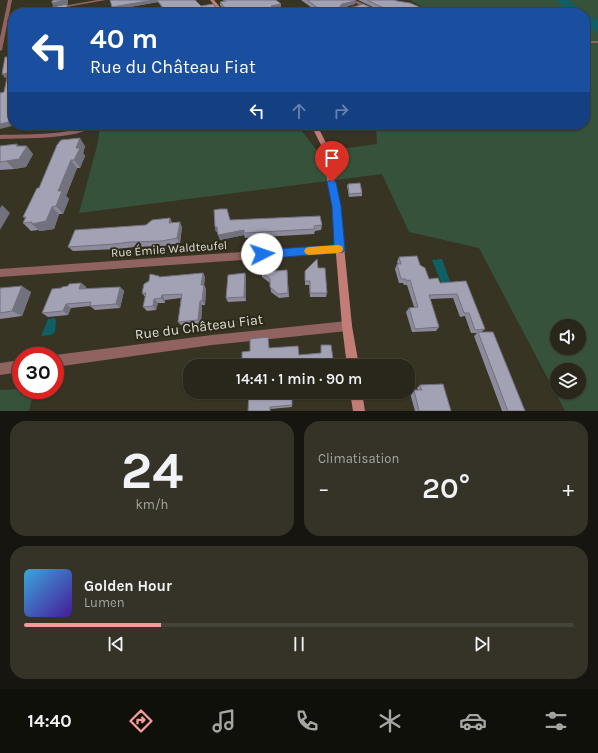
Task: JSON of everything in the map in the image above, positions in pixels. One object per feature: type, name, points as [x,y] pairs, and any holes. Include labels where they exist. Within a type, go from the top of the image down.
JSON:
[{"type":"street","points":[[54,8],[104,0]]},
{"type":"street","points":[[212,0],[219,8]]},
{"type":"street","points":[[352,0],[370,8]]},
{"type":"street","points":[[351,8],[363,5]]},
{"type":"street","points":[[0,50],[8,16]]},
{"type":"street","points":[[0,24],[6,23]]},
{"type":"street","points":[[0,137],[73,133],[83,130]]},
{"type":"street","points":[[316,130],[324,145],[336,206],[347,326],[352,359]]},
{"type":"street","name":"Rue Émile Waldteufel","points":[[0,273],[340,249]]},
{"type":"street","name":"Rue du Château Fiat","points":[[64,360],[212,340],[347,326]]},
{"type":"street","points":[[0,369],[12,367]]},
{"type":"street","points":[[357,399],[359,411]]},
{"type":"green space","points":[[410,0],[598,0],[598,411],[565,411],[559,399],[586,399],[586,363],[550,363],[550,383],[479,248],[409,232],[382,174],[79,213],[98,142],[99,130],[301,130],[318,152],[377,144],[376,130],[590,130],[590,8],[424,8]]},
{"type":"green space","points":[[12,389],[12,399],[32,399],[29,411],[0,411],[0,390]]},
{"type":"water","points":[[555,0],[568,0],[579,8],[565,8]]},
{"type":"water","points":[[590,15],[598,21],[598,33],[590,27]]},
{"type":"water","points":[[442,259],[451,284],[441,282],[432,260]]},
{"type":"water","points":[[55,318],[55,332],[51,335],[41,336],[48,319]]},
{"type":"building","points":[[54,0],[66,0],[52,3]]},
{"type":"building","points":[[110,0],[154,0],[112,7]]},
{"type":"building","points":[[157,0],[195,0],[201,6],[213,4],[216,8],[163,8]]},
{"type":"building","points":[[225,0],[276,0],[281,4],[271,6],[273,8],[225,8],[220,2],[226,1]]},
{"type":"building","points":[[307,0],[355,1],[342,4],[339,8],[318,8]]},
{"type":"building","points":[[367,0],[394,0],[410,3],[422,8],[384,8]]},
{"type":"building","points":[[67,4],[67,8],[52,7]]},
{"type":"building","points":[[363,4],[372,8],[352,8]]},
{"type":"building","points":[[5,57],[8,57],[8,73],[2,74]]},
{"type":"building","points":[[8,73],[8,122],[0,124],[0,93],[4,92]]},
{"type":"building","points":[[80,138],[76,148],[80,148],[74,160],[71,160],[58,191],[62,191],[56,206],[52,207],[46,221],[32,224],[32,222],[23,223],[26,217],[23,217],[37,188],[39,188],[57,145],[61,140]]},
{"type":"building","points":[[17,144],[16,146],[27,146],[19,159],[0,162],[0,146]]},
{"type":"building","points":[[360,183],[362,193],[349,194],[348,184]]},
{"type":"building","points":[[227,209],[230,220],[320,216],[322,225],[314,226],[315,229],[244,233],[244,230],[218,235],[217,227],[215,227],[214,210]]},
{"type":"building","points":[[170,218],[169,223],[180,222],[177,238],[162,241],[68,247],[75,230],[146,225],[152,220]]},
{"type":"building","points":[[417,256],[420,265],[425,268],[429,279],[438,278],[440,283],[466,281],[485,329],[475,330],[469,313],[464,313],[457,294],[429,295],[439,327],[415,329],[409,308],[418,307],[410,280],[406,281],[406,279],[401,279],[397,264],[401,264],[399,257]]},
{"type":"building","points":[[317,259],[318,268],[325,268],[327,293],[310,293],[310,281],[305,281],[305,271]]},
{"type":"building","points":[[287,270],[288,293],[278,294],[270,287],[270,279],[262,272]]},
{"type":"building","points":[[203,273],[201,285],[204,285],[202,301],[200,301],[198,320],[178,322],[182,294],[162,295],[161,298],[154,299],[153,306],[143,307],[146,293],[142,293],[144,284],[149,281],[150,274],[159,277]]},
{"type":"building","points":[[245,273],[244,297],[226,298],[228,275]]},
{"type":"building","points":[[81,283],[79,289],[120,287],[116,304],[90,306],[91,302],[66,304],[63,311],[42,313],[52,289],[68,286],[69,284]]},
{"type":"building","points":[[22,286],[12,311],[0,313],[0,288]]},
{"type":"building","points":[[478,332],[493,332],[525,411],[508,411]]},
{"type":"building","points":[[268,337],[269,348],[298,346],[299,355],[321,353],[321,345],[331,345],[333,359],[242,359],[242,352],[250,351],[250,339]]},
{"type":"building","points":[[443,384],[451,411],[419,411],[415,390],[422,390],[420,385]]},
{"type":"building","points":[[249,399],[292,399],[292,405],[270,407],[270,411],[248,411]]},
{"type":"slow traffic","points":[[309,251],[338,249]]},
{"type":"route","points":[[262,254],[340,249],[332,182]]}]
